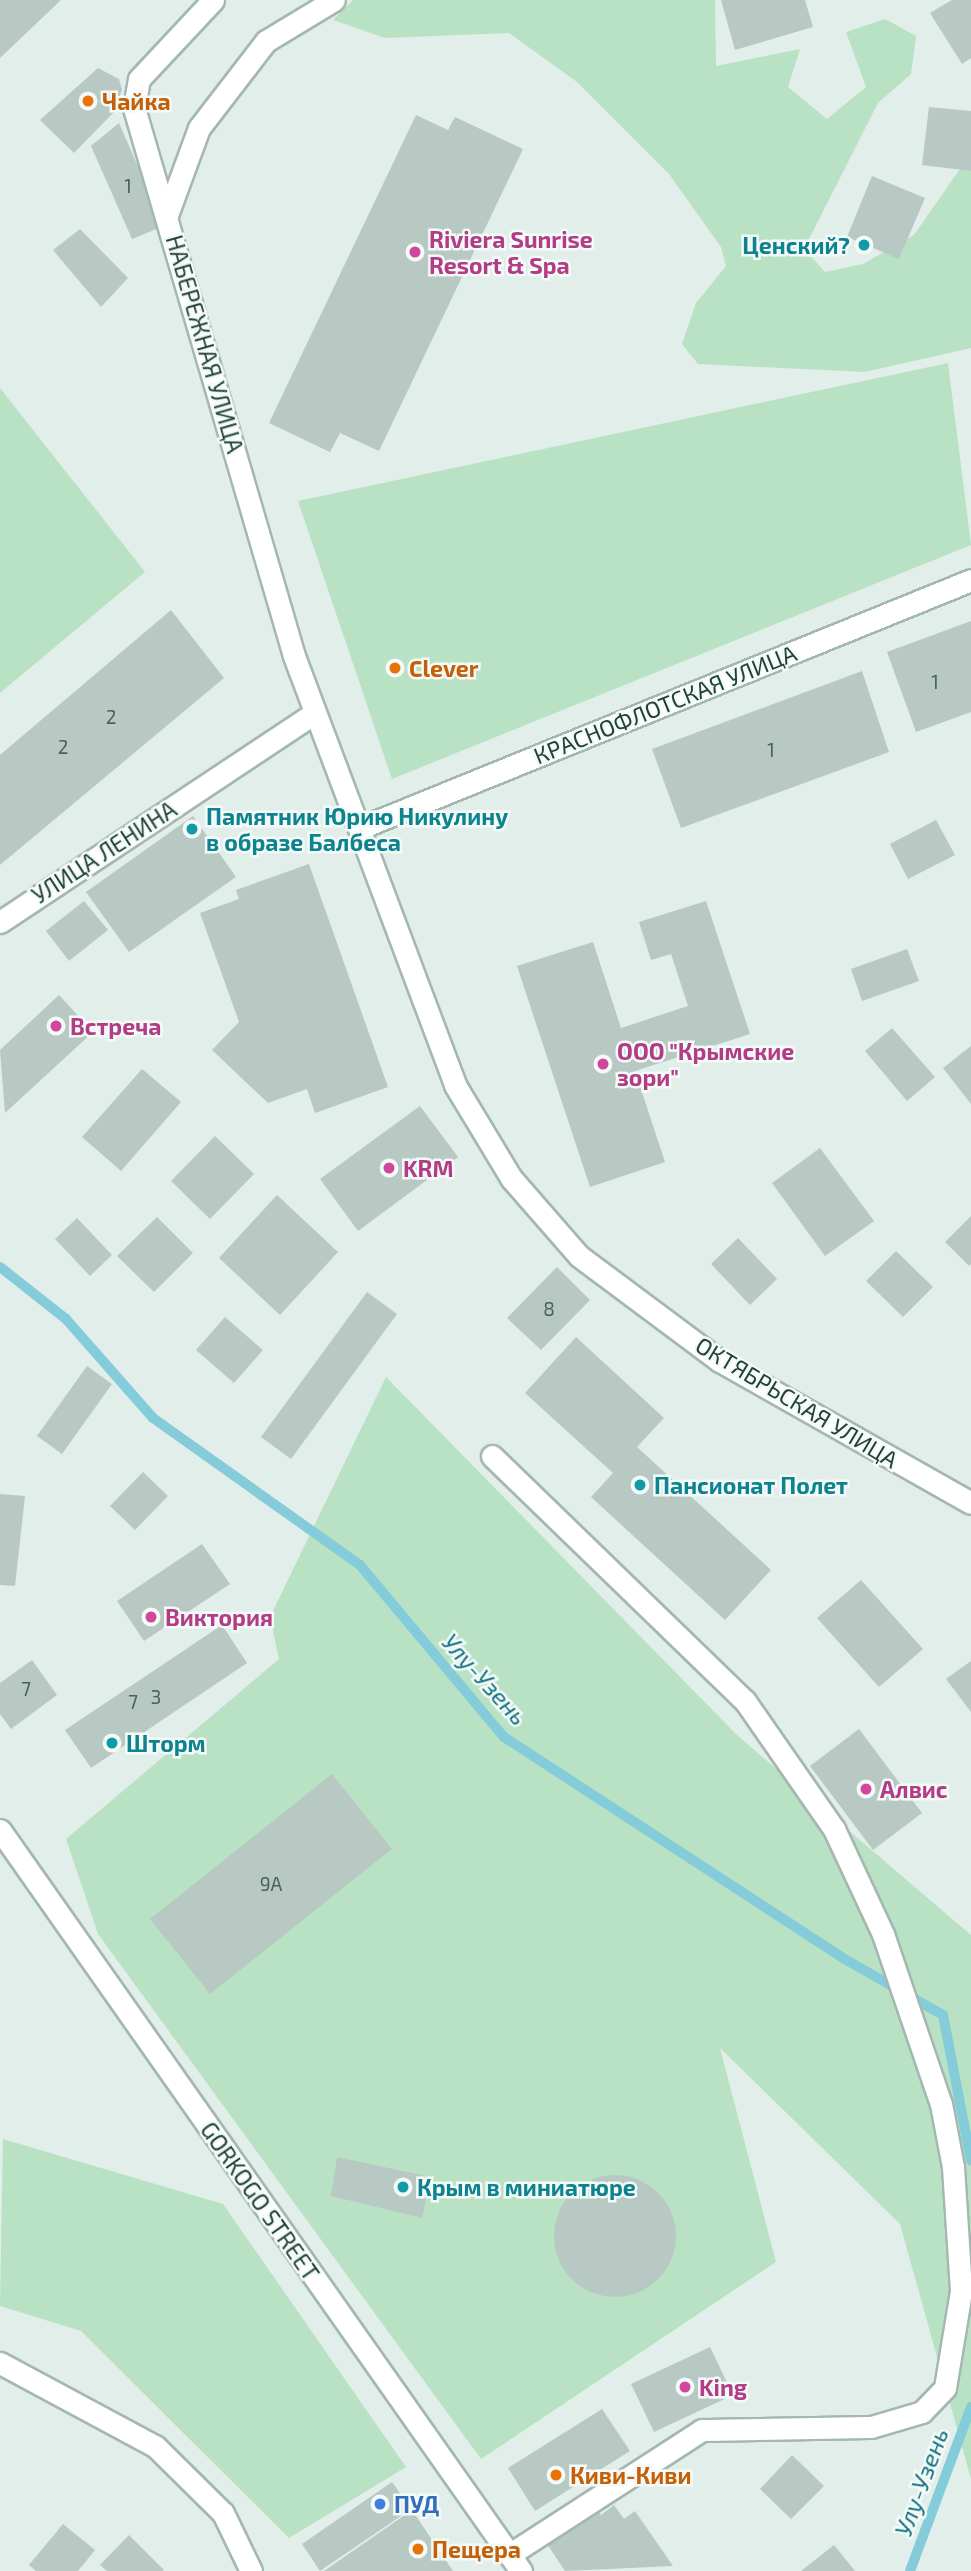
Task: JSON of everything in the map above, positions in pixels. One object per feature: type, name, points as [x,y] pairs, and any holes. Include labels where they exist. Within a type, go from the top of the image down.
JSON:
[{"type":"street","name":"НАБЕРЕЖНАЯ УЛИЦА","points":[[213,0],[139,79],[134,108],[314,713]]},
{"type":"street","points":[[308,17],[322,0]]},
{"type":"street","points":[[167,215],[200,128],[266,41],[334,0]]},
{"type":"street","name":"КРАСНОФЛОТСКАЯ УЛИЦА","points":[[360,828],[971,580]]},
{"type":"street","name":"ОКТЯБРЬСКАЯ УЛИЦА","points":[[314,713],[360,828],[455,1085],[511,1178],[579,1256],[720,1361],[971,1503]]},
{"type":"street","name":"УЛИЦА ЛЕНИНА","points":[[0,922],[314,713]]},
{"type":"street","points":[[492,1456],[744,1701],[834,1829],[883,1934],[928,2060],[954,2167],[961,2291],[945,2388],[922,2412],[871,2427],[702,2430],[515,2563]]},
{"type":"street","name":"GORKOGO STREET","points":[[0,1830],[515,2563]]},
{"type":"street","points":[[0,2363],[155,2446],[223,2513],[251,2571]]},
{"type":"green space","points":[[353,0],[715,0],[716,66],[800,49],[788,87],[827,119],[866,87],[846,32],[885,19],[916,36],[911,74],[878,103],[804,249],[825,272],[863,264],[914,235],[971,153],[971,348],[865,372],[698,364],[682,344],[696,303],[726,266],[721,247],[669,174],[577,82],[509,33],[385,38],[333,20]]},
{"type":"green space","points":[[948,363],[971,545],[392,779],[298,501]]},
{"type":"green space","points":[[0,388],[145,572],[0,693]]},
{"type":"green space","points":[[386,1377],[738,1736],[971,1935],[971,2479],[900,2224],[720,2048],[776,2262],[481,2459],[98,1934],[66,1839],[279,1659],[270,1617]]},
{"type":"green space","points":[[3,2139],[223,2204],[406,2467],[289,2538],[81,2331],[0,2306]]},
{"type":"building","points":[[0,0],[61,0],[0,58]]},
{"type":"building","points":[[721,0],[805,0],[813,27],[735,50]]},
{"type":"building","points":[[952,0],[971,0],[971,58],[962,64],[930,13]]},
{"type":"building","name":"Чайка","points":[[98,68],[119,79],[122,90],[114,112],[74,153],[40,120]]},
{"type":"building","points":[[929,107],[971,111],[971,171],[922,165]]},
{"type":"building","points":[[416,115],[448,130],[455,117],[523,149],[379,451],[340,433],[330,452],[269,423]]},
{"type":"building","points":[[119,123],[164,226],[132,239],[91,146]]},
{"type":"building","points":[[872,176],[925,198],[899,259],[847,237]]},
{"type":"building","points":[[80,229],[128,278],[101,307],[53,250]]},
{"type":"building","points":[[171,610],[224,678],[0,865],[0,755]]},
{"type":"building","points":[[971,621],[971,712],[916,732],[887,652]]},
{"type":"building","points":[[862,671],[889,752],[681,828],[652,749]]},
{"type":"building","points":[[193,816],[236,877],[129,952],[86,892]]},
{"type":"building","points":[[936,820],[955,855],[908,879],[890,844]]},
{"type":"building","points":[[309,864],[388,1087],[315,1113],[307,1089],[268,1103],[212,1050],[239,1022],[200,913],[239,899],[236,890]]},
{"type":"building","points":[[84,901],[108,930],[69,961],[46,931]]},
{"type":"building","name":"ООО \"Крымские зори\"","points":[[706,901],[750,1034],[635,1071],[665,1162],[590,1187],[517,966],[593,942],[621,1028],[688,1006],[671,954],[651,960],[639,922]]},
{"type":"building","points":[[907,949],[919,981],[862,1001],[851,969]]},
{"type":"building","points":[[59,995],[93,1032],[5,1113],[0,1050]]},
{"type":"building","points":[[892,1028],[935,1077],[907,1101],[865,1051]]},
{"type":"building","points":[[971,1046],[971,1104],[943,1068]]},
{"type":"building","points":[[142,1069],[181,1102],[121,1171],[82,1137]]},
{"type":"building","name":"KRM","points":[[420,1106],[458,1157],[358,1231],[320,1179]]},
{"type":"building","points":[[215,1136],[254,1174],[210,1219],[171,1181]]},
{"type":"building","points":[[820,1148],[874,1221],[825,1256],[772,1183]]},
{"type":"building","points":[[277,1195],[338,1252],[280,1315],[219,1258]]},
{"type":"building","points":[[971,1216],[971,1264],[969,1266],[945,1242]]},
{"type":"building","points":[[157,1217],[193,1253],[154,1292],[117,1256]]},
{"type":"building","points":[[77,1218],[112,1255],[90,1276],[55,1239]]},
{"type":"building","points":[[738,1238],[777,1279],[750,1305],[711,1264]]},
{"type":"building","points":[[896,1251],[933,1287],[903,1317],[866,1281]]},
{"type":"building","points":[[557,1267],[590,1300],[541,1350],[507,1318]]},
{"type":"building","points":[[367,1292],[397,1314],[291,1459],[261,1437]]},
{"type":"building","points":[[225,1317],[263,1350],[234,1383],[196,1350]]},
{"type":"building","name":"Пансионат Полет","points":[[576,1337],[664,1418],[637,1447],[771,1570],[725,1620],[591,1497],[613,1473],[525,1393]]},
{"type":"building","points":[[87,1366],[112,1384],[62,1454],[37,1436]]},
{"type":"building","points":[[143,1472],[168,1496],[135,1530],[110,1506]]},
{"type":"building","points":[[0,1494],[25,1496],[15,1586],[0,1585]]},
{"type":"building","points":[[202,1544],[230,1584],[144,1641],[117,1601]]},
{"type":"building","points":[[861,1580],[923,1649],[879,1687],[817,1618]]},
{"type":"building","points":[[222,1625],[247,1663],[91,1768],[65,1730]]},
{"type":"building","points":[[32,1660],[57,1695],[11,1729],[0,1714],[0,1683]]},
{"type":"building","points":[[971,1661],[971,1712],[946,1679]]},
{"type":"building","name":"Алвис","points":[[859,1729],[922,1813],[873,1850],[810,1766]]},
{"type":"building","points":[[332,1774],[392,1849],[210,1994],[150,1919]]},
{"type":"building","points":[[337,2157],[431,2177],[422,2218],[331,2196]]},
{"type":"building","points":[[615,2175],[638,2179],[658,2193],[672,2213],[676,2236],[672,2259],[658,2279],[638,2293],[615,2297],[592,2293],[572,2279],[558,2259],[554,2236],[558,2213],[572,2193],[592,2179]]},
{"type":"building","points":[[710,2347],[733,2395],[654,2432],[631,2384]]},
{"type":"building","points":[[602,2409],[630,2451],[535,2511],[508,2468]]},
{"type":"building","points":[[792,2455],[824,2486],[791,2519],[760,2489]]},
{"type":"building","points":[[392,2482],[411,2509],[320,2571],[302,2544]]},
{"type":"building","points":[[614,2505],[624,2519],[635,2511],[673,2566],[565,2571],[545,2541],[595,2506],[601,2515]]},
{"type":"building","points":[[412,2510],[453,2571],[324,2571]]},
{"type":"building","points":[[63,2524],[95,2550],[78,2571],[36,2571],[29,2565]]},
{"type":"building","points":[[129,2535],[163,2571],[107,2571],[100,2565]]},
{"type":"building","points":[[834,2545],[855,2571],[801,2571]]},
{"type":"waterway","name":"Улу-Узень","points":[[0,1267],[66,1319],[153,1418],[360,1565],[504,1737],[841,1957],[943,2015],[971,2160]]},
{"type":"waterway","name":"Улу-Узень","points":[[910,2571],[971,2407]]},
{"type":"place","name":"Чайка","points":[[88,101]]},
{"type":"place","name":"Ценский?","points":[[864,245]]},
{"type":"place","name":"Riviera Sunrise Resort & Spa","points":[[415,252]]},
{"type":"place","name":"Clever","points":[[395,668]]},
{"type":"place","name":"Памятник Юрию Никулину в образе Балбеса","points":[[192,829]]},
{"type":"place","name":"Встреча","points":[[56,1026]]},
{"type":"place","name":"ООО \"Крымские зори\"","points":[[603,1064]]},
{"type":"place","name":"KRM","points":[[389,1168]]},
{"type":"place","name":"Пансионат Полет","points":[[640,1485]]},
{"type":"place","name":"Виктория","points":[[151,1617]]},
{"type":"place","name":"Шторм","points":[[112,1743]]},
{"type":"place","name":"Алвис","points":[[866,1789]]},
{"type":"place","name":"Крым в миниатюре","points":[[403,2187]]},
{"type":"place","name":"King","points":[[685,2387]]},
{"type":"place","name":"Киви-Киви","points":[[556,2475]]},
{"type":"place","name":"ПУД","points":[[380,2504]]},
{"type":"place","name":"Пещера","points":[[418,2549]]}]
